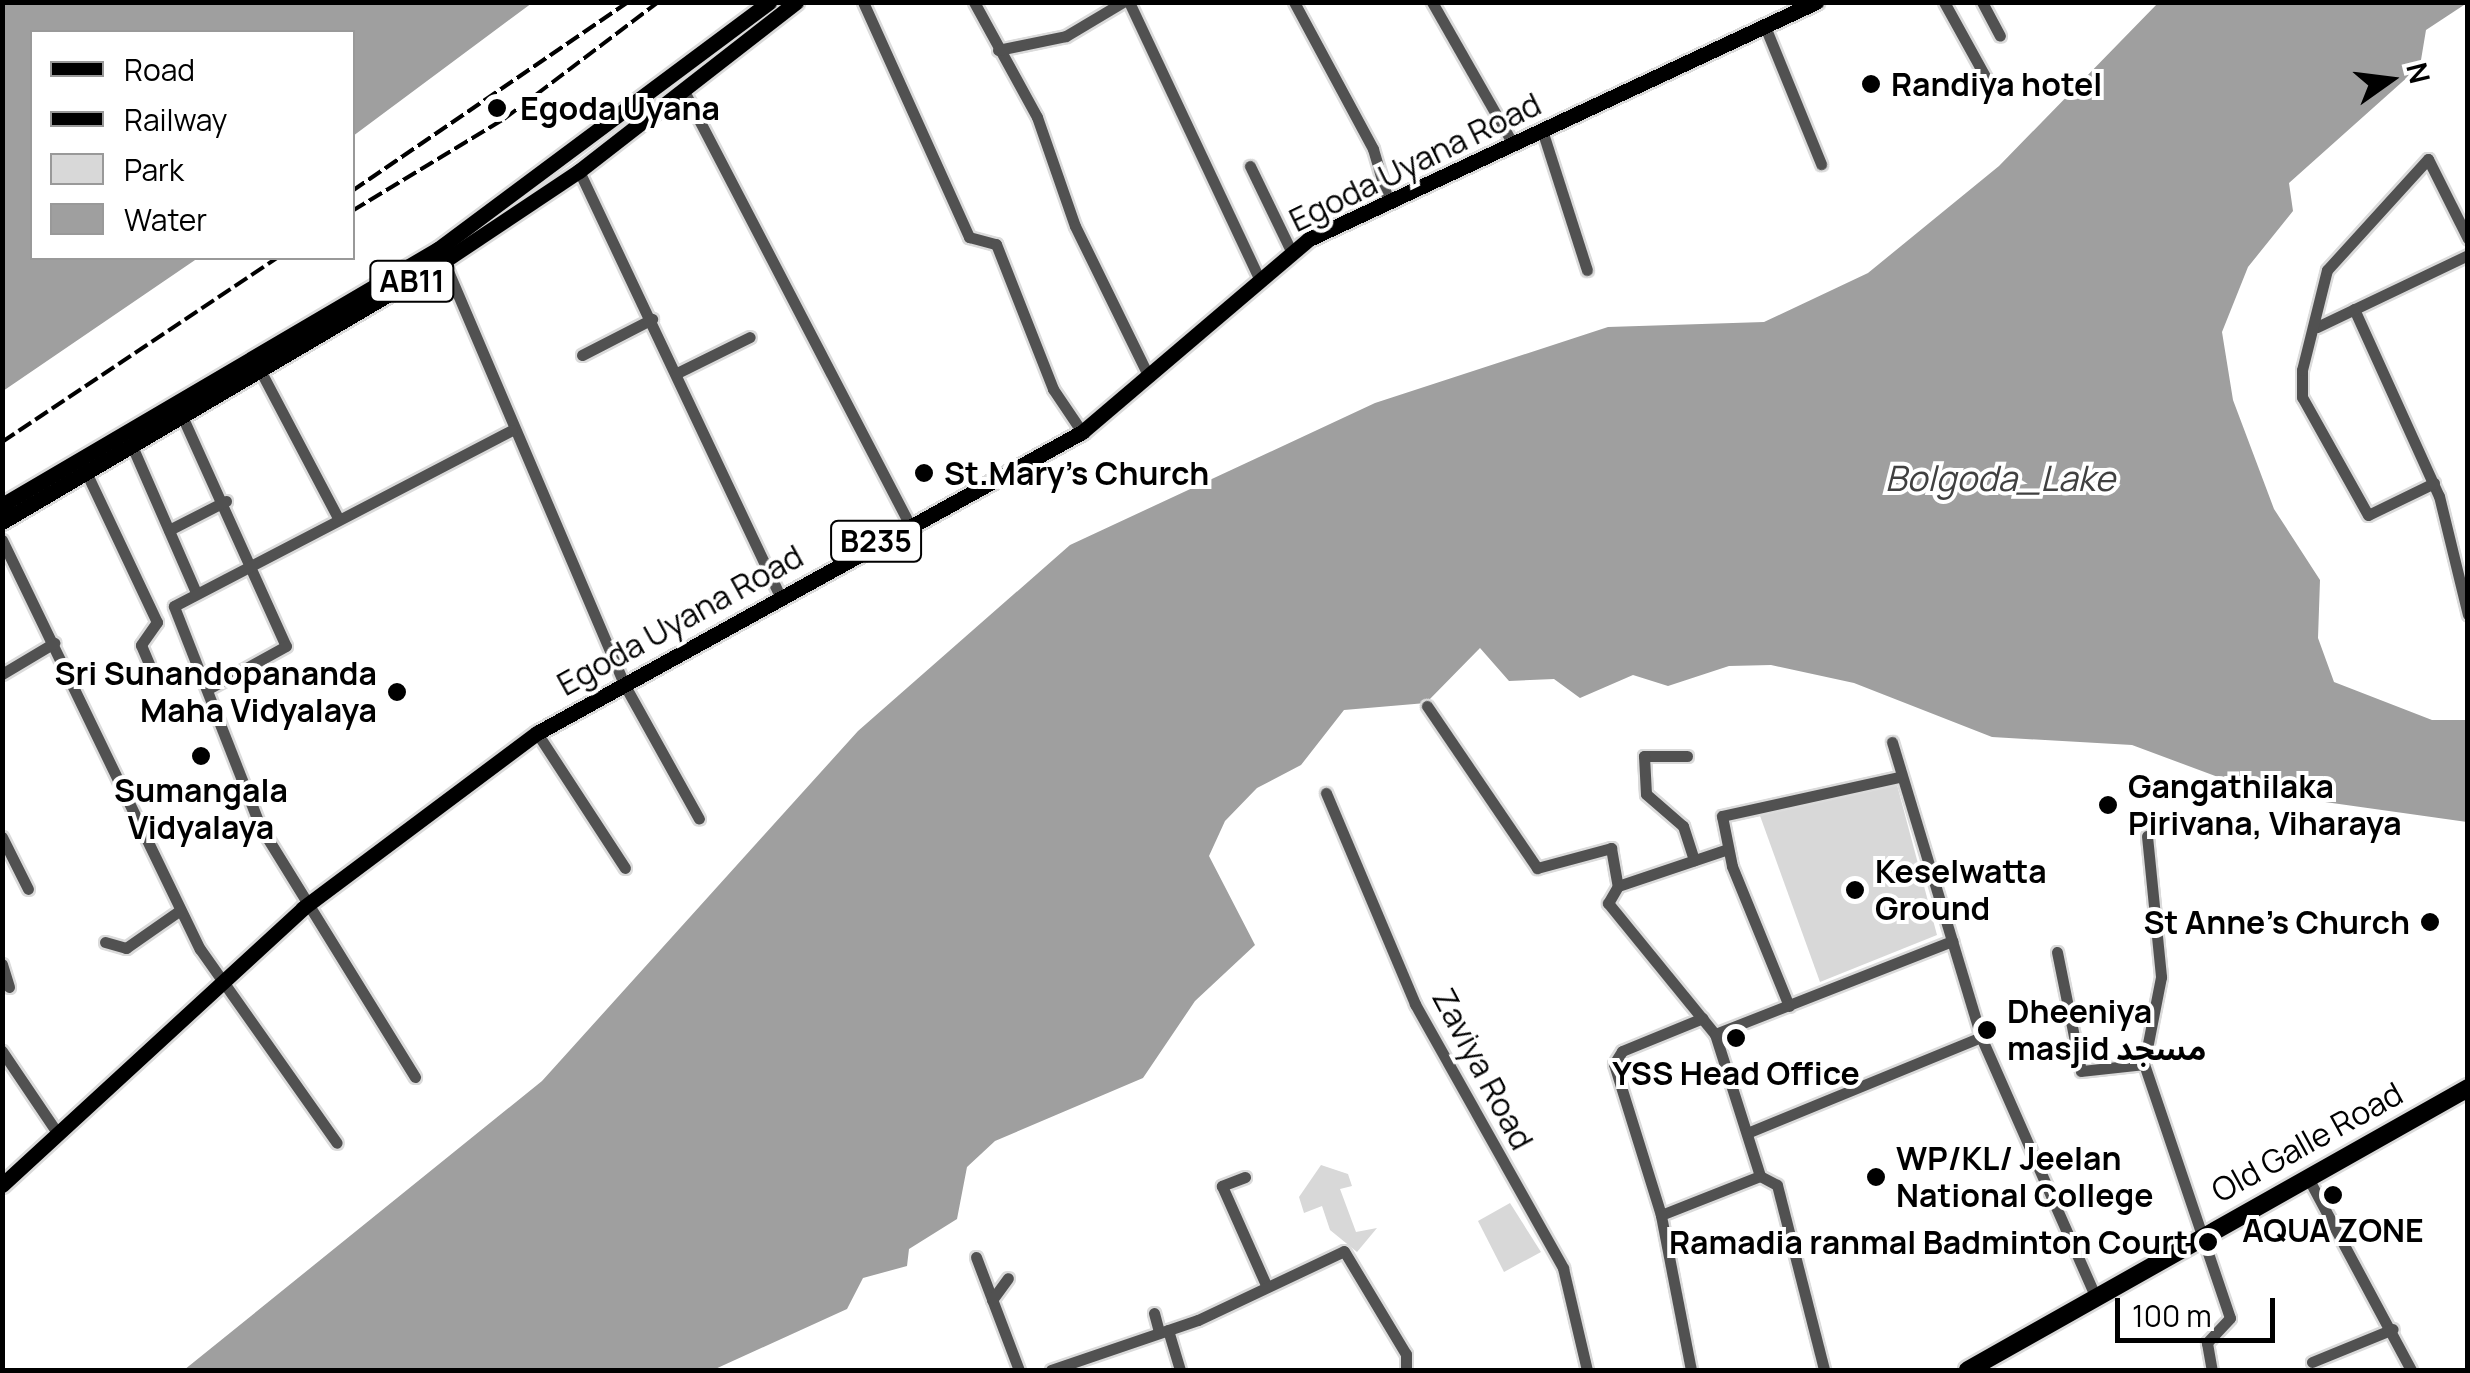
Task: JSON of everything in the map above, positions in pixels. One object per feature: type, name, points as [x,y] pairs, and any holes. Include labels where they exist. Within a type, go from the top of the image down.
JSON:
[{"type":"highway","name":"Old Galle Road","points":[[1980,1368],[2094,1292],[2467,1088]]},
{"type":"main road","name":"AB11","points":[[2,506],[441,255],[769,2]]},
{"type":"main road","name":"AB11","points":[[2,522],[260,370],[579,171],[685,93],[796,2]]},
{"type":"main road","name":"Egoda Uyana Road","points":[[2,1184],[303,908],[537,733],[909,523],[1082,432],[1149,378],[1291,251],[1388,200],[1766,30],[1816,2]]},
{"type":"street","points":[[863,2],[969,237],[996,244],[1053,389],[1082,432]]},
{"type":"street","points":[[974,2],[1038,117],[1075,226],[1149,378]]},
{"type":"street","points":[[998,50],[1066,36],[1126,2],[1260,280]]},
{"type":"street","points":[[1294,2],[1373,149],[1388,200]]},
{"type":"street","points":[[1432,2],[1513,144]]},
{"type":"street","points":[[1944,2],[1986,78]]},
{"type":"street","points":[[1982,2],[2000,36]]},
{"type":"street","points":[[1766,30],[1820,164]]},
{"type":"street","points":[[685,93],[909,523]]},
{"type":"street","points":[[1542,130],[1587,270]]},
{"type":"street","points":[[2434,483],[2368,515],[2360,507],[2302,397],[2327,270],[2428,160],[2468,239]]},
{"type":"street","points":[[1250,166],[1291,251]]},
{"type":"street","points":[[579,171],[780,596]]},
{"type":"street","points":[[441,255],[512,430],[624,684],[699,819]]},
{"type":"street","points":[[2317,327],[2468,255]]},
{"type":"street","points":[[2354,310],[2434,483],[2468,616]]},
{"type":"street","points":[[582,355],[652,319]]},
{"type":"street","points":[[677,374],[750,337]]},
{"type":"street","points":[[260,370],[337,516]]},
{"type":"street","points":[[182,416],[226,501],[285,653],[208,689]]},
{"type":"street","points":[[415,1077],[303,908],[250,806],[174,606],[196,590],[337,516],[512,430]]},
{"type":"street","points":[[132,446],[196,590]]},
{"type":"street","points":[[86,472],[157,622],[140,645],[150,664]]},
{"type":"street","points":[[169,530],[226,501]]},
{"type":"street","points":[[2,540],[179,911],[222,980],[337,1143]]},
{"type":"street","points":[[2,674],[54,643]]},
{"type":"street","points":[[1427,706],[1537,868],[1611,848],[1618,886]]},
{"type":"street","points":[[537,733],[625,868]]},
{"type":"street","points":[[1892,742],[1982,1037],[2094,1292]]},
{"type":"street","points":[[1686,756],[1644,756],[1646,794],[1683,826],[1694,860]]},
{"type":"street","points":[[1789,1006],[1728,849],[1722,816],[1900,776]]},
{"type":"street","name":"Zaviya Road","points":[[1326,793],[1415,1004],[1563,1268],[1587,1370]]},
{"type":"street","points":[[2147,836],[2161,977],[2144,1064],[2198,1236],[2230,1318],[2208,1343],[2212,1370]]},
{"type":"street","points":[[2,837],[28,889]]},
{"type":"street","points":[[1728,849],[1618,886],[1608,903],[1716,1034],[1760,1176],[1777,1185],[1824,1370]]},
{"type":"street","points":[[105,942],[126,948],[179,911]]},
{"type":"street","points":[[1716,1034],[1952,941]]},
{"type":"street","points":[[2057,952],[2081,1072],[2144,1064]]},
{"type":"street","points":[[2,964],[9,987]]},
{"type":"street","points":[[1691,1370],[1660,1214],[1615,1056],[1703,1018]]},
{"type":"street","points":[[1747,1132],[1982,1037]]},
{"type":"street","points":[[2,1051],[56,1131]]},
{"type":"street","points":[[1660,1214],[1760,1176]]},
{"type":"street","points":[[2307,1176],[2392,1329],[2410,1370]]},
{"type":"street","points":[[1245,1177],[1222,1186],[1266,1285]]},
{"type":"street","points":[[1051,1370],[1164,1331],[1344,1251],[1354,1256],[1406,1370]]},
{"type":"street","points":[[976,1257],[1018,1370]]},
{"type":"street","points":[[992,1300],[1008,1278]]},
{"type":"street","points":[[1154,1313],[1180,1370]]},
{"type":"street","points":[[2312,1362],[2392,1329]]},
{"type":"green space","name":"Keselwatta Ground","points":[[1896,781],[1937,935],[1820,982],[1759,813]]},
{"type":"green space","points":[[1321,1165],[1348,1174],[1352,1186],[1340,1189],[1356,1232],[1377,1228],[1357,1252],[1330,1230],[1322,1206],[1304,1213],[1299,1197]]},
{"type":"green space","points":[[1510,1203],[1541,1252],[1504,1272],[1478,1221]]},
{"type":"water","points":[[3,2],[532,2],[355,135],[355,30],[30,30],[30,260],[195,260],[3,391]]},
{"type":"water","name":"Bolgoda_Lake","points":[[2158,3],[2467,3],[2426,30],[2420,66],[2289,183],[2293,211],[2248,267],[2222,332],[2233,400],[2274,509],[2320,580],[2318,638],[2334,682],[2432,720],[2467,720],[2467,822],[2261,793],[2132,745],[1992,737],[1854,683],[1771,665],[1729,666],[1668,686],[1633,675],[1580,698],[1554,679],[1509,681],[1480,648],[1426,703],[1344,710],[1301,765],[1257,788],[1225,821],[1209,856],[1255,945],[1195,1001],[1143,1078],[995,1141],[967,1167],[957,1219],[909,1249],[907,1266],[863,1278],[847,1309],[713,1370],[184,1370],[542,1081],[858,731],[1070,545],[1375,403],[1608,327],[1764,322],[1868,273],[1999,166]]},
{"type":"railway","points":[[355,189],[628,2]]},
{"type":"railway","points":[[355,209],[504,119],[658,2]]},
{"type":"railway","points":[[2,442],[274,260]]},
{"type":"place","name":"Randiya hotel","points":[[1871,84]]},
{"type":"place","name":"Egoda Uyana","points":[[497,108]]},
{"type":"place","name":"St.Mary's Church","points":[[924,473]]},
{"type":"place","name":"Sri Sunandopananda Maha Vidyalaya","points":[[397,692]]},
{"type":"place","name":"Sumangala Vidyalaya","points":[[201,756]]},
{"type":"place","name":"Gangathilaka Pirivana, Viharaya","points":[[2108,805]]},
{"type":"place","name":"Keselwatta Ground","points":[[1855,890]]},
{"type":"place","name":"St Anne's Church","points":[[2430,922]]},
{"type":"place","name":"Dheeniya masjid مسجد","points":[[1987,1030]]},
{"type":"place","name":"YSS Head Office","points":[[1736,1038]]},
{"type":"place","name":"WP/KL/ Jeelan National College","points":[[1876,1177]]},
{"type":"place","name":"AQUA ZONE","points":[[2333,1195]]},
{"type":"place","name":"Ramadia ranmal Badminton Court","points":[[2208,1242]]}]
